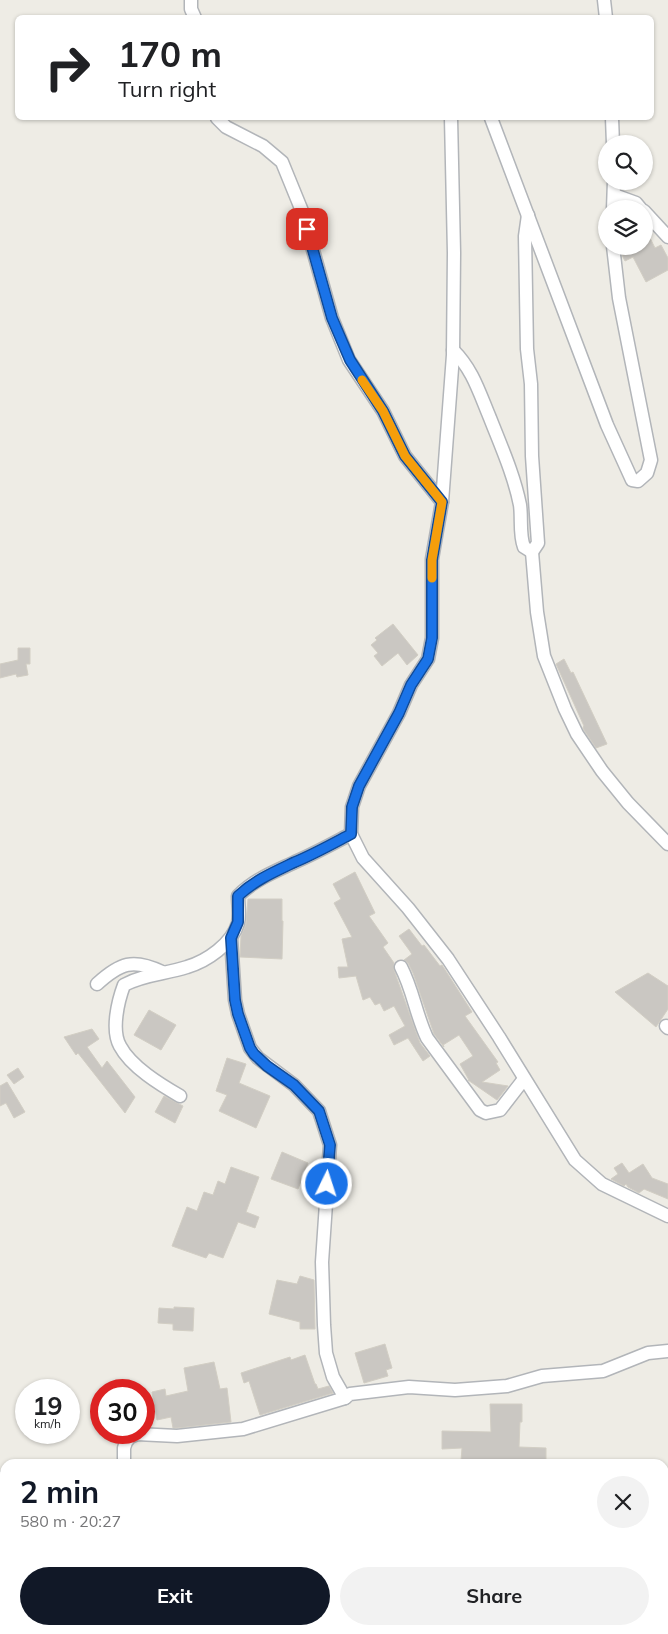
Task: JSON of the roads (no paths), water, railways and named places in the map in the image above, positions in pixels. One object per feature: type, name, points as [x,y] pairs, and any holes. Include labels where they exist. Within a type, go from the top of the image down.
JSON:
[{"type":"street","points":[[191,0],[191,9],[194,15]]},
{"type":"street","points":[[604,0],[606,15]]},
{"type":"street","points":[[219,120],[226,127],[263,146],[282,162],[302,211],[332,318],[350,360],[383,411],[405,456],[442,502]]},
{"type":"street","points":[[450,120],[454,254],[453,350],[442,502],[432,560],[432,638],[428,659],[411,685],[399,713],[359,786],[352,807],[351,834],[363,858],[408,908],[448,959],[575,1160],[602,1184],[668,1216]]},
{"type":"street","points":[[492,120],[607,425],[632,480],[638,481],[647,473],[651,460],[619,298],[614,255]]},
{"type":"street","points":[[612,120],[613,135]]},
{"type":"street","points":[[614,190],[614,200]]},
{"type":"street","points":[[614,195],[628,200]]},
{"type":"street","points":[[528,215],[525,236],[527,349],[532,384],[532,456],[538,543],[532,552],[537,612],[544,656],[573,726],[591,756],[628,803],[668,844]]},
{"type":"street","points":[[653,221],[668,237]]},
{"type":"street","points":[[453,350],[465,362],[481,393],[500,440],[520,507],[521,540],[524,547],[532,552]]},
{"type":"street","points":[[180,1096],[152,1078],[126,1055],[119,1045],[116,1034],[116,1012],[124,985],[135,979],[198,963],[223,946],[231,938],[238,922],[238,896],[248,886],[265,875],[351,834]]},
{"type":"street","points":[[231,938],[235,1000],[250,1048],[258,1058],[294,1085],[319,1111],[330,1145],[322,1262],[324,1325],[326,1353],[333,1376],[345,1398]]},
{"type":"street","points":[[97,984],[111,971],[120,966],[136,963],[162,972]]},
{"type":"street","points":[[401,966],[412,991],[422,1028],[427,1038],[480,1110],[486,1113],[500,1110],[524,1079]]},
{"type":"street","points":[[124,1459],[126,1442],[130,1437],[137,1434],[177,1436],[243,1429],[345,1398],[350,1394],[409,1386],[455,1390],[507,1386],[542,1376],[603,1371],[648,1353],[668,1351]]}]
